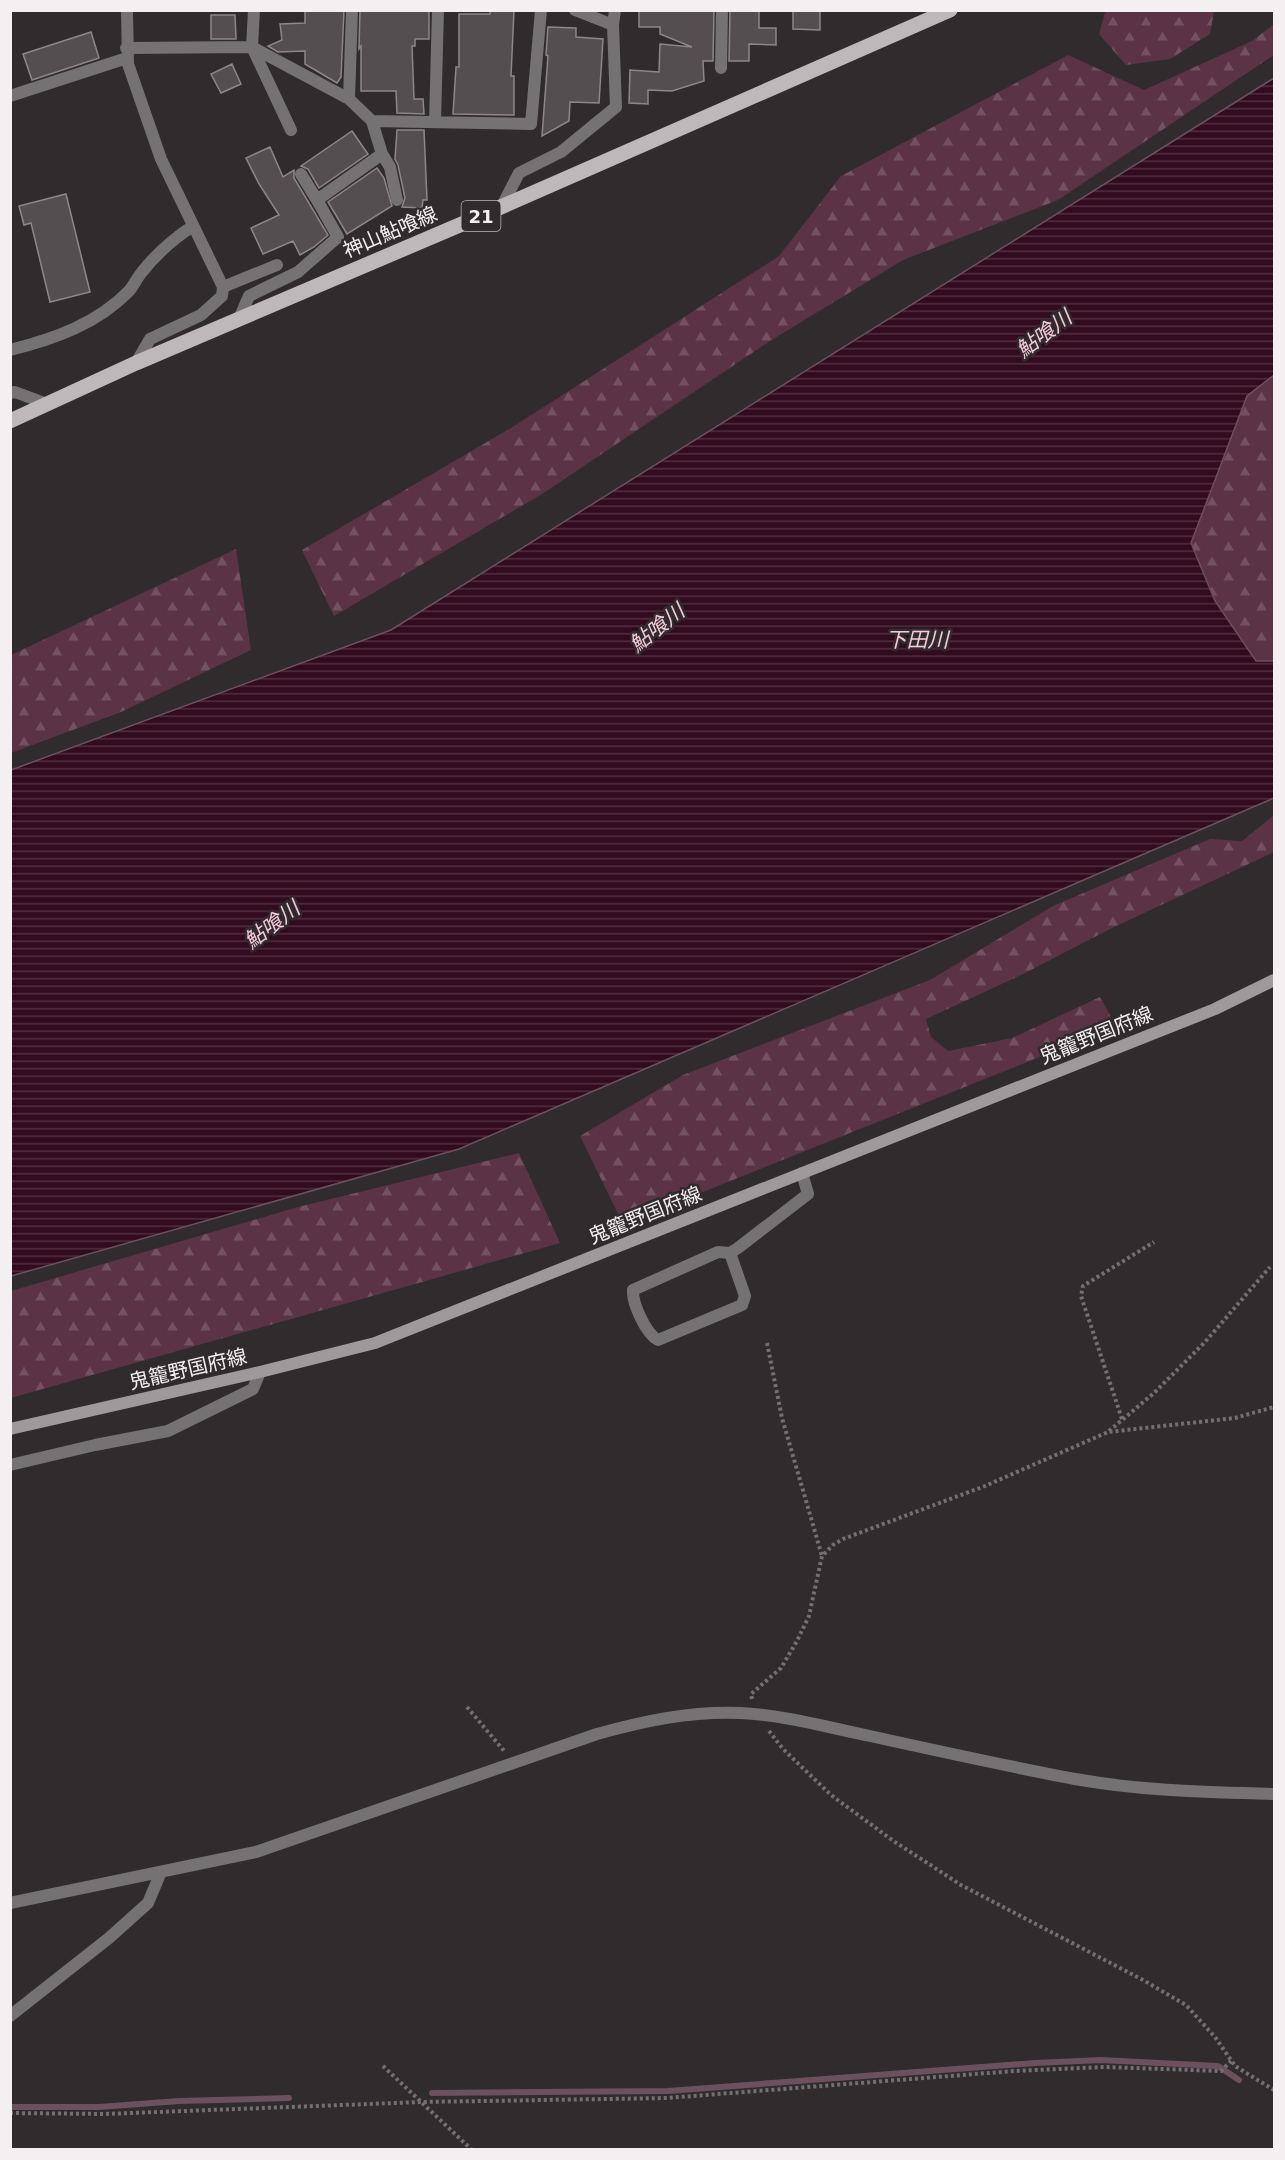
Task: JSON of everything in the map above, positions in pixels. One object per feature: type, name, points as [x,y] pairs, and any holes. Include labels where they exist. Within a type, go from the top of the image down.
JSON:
[{"type":"main road","name":"神山鮎喰線","points":[[10,421],[136,363],[950,10]]},
{"type":"main road","name":"鬼籠野国府線","points":[[10,1429],[261,1372],[375,1343],[1215,1009],[1275,980]]},
{"type":"street","points":[[127,10],[127,53],[161,159],[223,287],[222,296],[201,315],[150,339],[136,363]]},
{"type":"street","points":[[254,10],[252,46],[291,130]]},
{"type":"street","points":[[350,99],[352,10]]},
{"type":"street","points":[[435,122],[438,10]]},
{"type":"street","points":[[372,121],[531,124],[540,10]]},
{"type":"street","points":[[574,10],[613,25]]},
{"type":"street","points":[[502,206],[519,173],[561,152],[616,107],[613,25],[615,10]]},
{"type":"street","points":[[721,68],[722,10]]},
{"type":"street","points":[[10,96],[127,53],[252,46],[350,99],[372,121],[382,154],[390,167],[397,200]]},
{"type":"street","points":[[317,200],[382,154]]},
{"type":"street","points":[[239,319],[249,296],[297,272],[338,237],[302,174]]},
{"type":"street","points":[[10,350],[59,336],[105,313],[131,288],[158,252],[172,239],[193,226]]},
{"type":"street","points":[[223,287],[277,265]]},
{"type":"street","points":[[10,393],[15,392],[47,404]]},
{"type":"street","points":[[730,1253],[745,1296],[742,1305],[658,1340],[651,1336],[632,1299],[633,1290],[718,1252],[730,1253],[808,1194],[802,1173]]},
{"type":"street","points":[[10,1465],[168,1431],[253,1389],[261,1372]]},
{"type":"street","points":[[10,1903],[256,1852],[597,1734],[650,1719],[696,1714],[755,1714],[784,1717],[993,1762],[1133,1788],[1275,1794]]},
{"type":"street","points":[[10,2016],[109,1938],[148,1903],[161,1872]]},
{"type":"path","points":[[1122,1420],[1081,1296],[1083,1286],[1154,1242]]},
{"type":"path","points":[[822,1556],[843,1539],[986,1486],[1108,1432],[1154,1393],[1205,1342],[1270,1267]]},
{"type":"path","points":[[767,1343],[782,1418],[822,1556],[809,1616],[797,1641],[781,1668],[751,1694],[755,1714],[783,1749],[831,1795],[892,1840],[961,1885],[1143,1980],[1186,2005],[1215,2037],[1235,2066],[1275,2090]]},
{"type":"path","points":[[1108,1432],[1235,1418],[1275,1407]]},
{"type":"path","points":[[467,1707],[514,1763]]},
{"type":"path","points":[[10,2113],[105,2114],[421,2102],[667,2098],[1014,2071],[1104,2067],[1221,2072],[1231,2061]]},
{"type":"path","points":[[383,2066],[472,2150]]},
{"type":"green space","points":[[1214,11],[1210,34],[1170,59],[1126,65],[1099,34],[1105,12]]},
{"type":"green space","points":[[1274,24],[1274,55],[1058,200],[903,260],[770,341],[542,494],[334,616],[302,550],[511,428],[779,256],[841,176],[1068,55],[1144,90],[1252,41]]},
{"type":"green space","points":[[1274,375],[1274,661],[1256,661],[1215,601],[1191,543],[1247,396]]},
{"type":"green space","points":[[236,549],[251,650],[121,712],[11,753],[11,655]]},
{"type":"green space","points":[[1274,815],[1274,852],[926,1019],[931,1037],[948,1051],[1012,1038],[1100,997],[1112,1019],[1067,1046],[623,1224],[580,1136],[683,1075],[930,980],[1053,906],[1210,839],[1242,841]]},
{"type":"green space","points":[[519,1153],[560,1243],[11,1398],[11,1291],[298,1207]]},
{"type":"water","name":"下田川","points":[[1274,78],[1274,375],[1247,396],[1191,543],[1215,601],[1256,661],[1274,661],[1274,798],[459,1149],[11,1276],[11,770],[391,630]]},
{"type":"building","points":[[305,10],[344,10],[341,77],[337,83],[305,64],[305,51],[278,52],[268,46],[282,40],[280,24],[305,23]]},
{"type":"building","points":[[360,10],[429,10],[429,39],[415,39],[415,46],[412,46],[414,99],[423,99],[424,114],[397,113],[396,91],[361,91]]},
{"type":"building","points":[[490,10],[514,10],[511,76],[514,76],[514,115],[453,114],[456,67],[459,67],[459,14],[490,14]]},
{"type":"building","points":[[639,10],[714,10],[713,61],[703,61],[704,81],[672,91],[648,90],[648,104],[629,103],[630,70],[659,72],[660,44],[692,47],[660,34],[660,27],[639,27]]},
{"type":"building","points":[[730,10],[759,10],[759,28],[776,28],[776,45],[749,44],[749,61],[729,61]]},
{"type":"building","points":[[793,10],[820,10],[820,30],[793,29]]},
{"type":"building","points":[[211,15],[235,15],[236,39],[211,39]]},
{"type":"building","points":[[548,27],[576,28],[576,37],[603,39],[599,103],[570,102],[569,121],[542,136],[548,56],[546,55]]},
{"type":"building","points":[[91,32],[99,58],[32,80],[23,54]]},
{"type":"building","points":[[232,64],[241,84],[221,93],[211,74]]},
{"type":"building","points":[[397,130],[424,130],[427,200],[423,200],[422,208],[402,207],[405,198],[395,159]]},
{"type":"building","points":[[352,131],[368,154],[319,188],[308,169],[301,166]]},
{"type":"building","points":[[270,147],[283,177],[294,170],[294,178],[328,235],[300,255],[293,241],[263,254],[251,228],[279,215],[246,158]]},
{"type":"building","points":[[377,168],[384,178],[392,206],[347,234],[328,202]]},
{"type":"building","points":[[66,194],[90,292],[50,302],[31,223],[24,225],[19,206]]},
{"type":"waterway","points":[[432,2093],[668,2091],[1101,2060],[1218,2066],[1239,2080]]},
{"type":"waterway","points":[[10,2107],[99,2107],[179,2101],[289,2098]]},
{"type":"water label","name":"鮎喰川","points":[[1044,334]]},
{"type":"water label","name":"鮎喰川","points":[[657,628]]},
{"type":"water label","name":"鮎喰川","points":[[272,925]]}]
